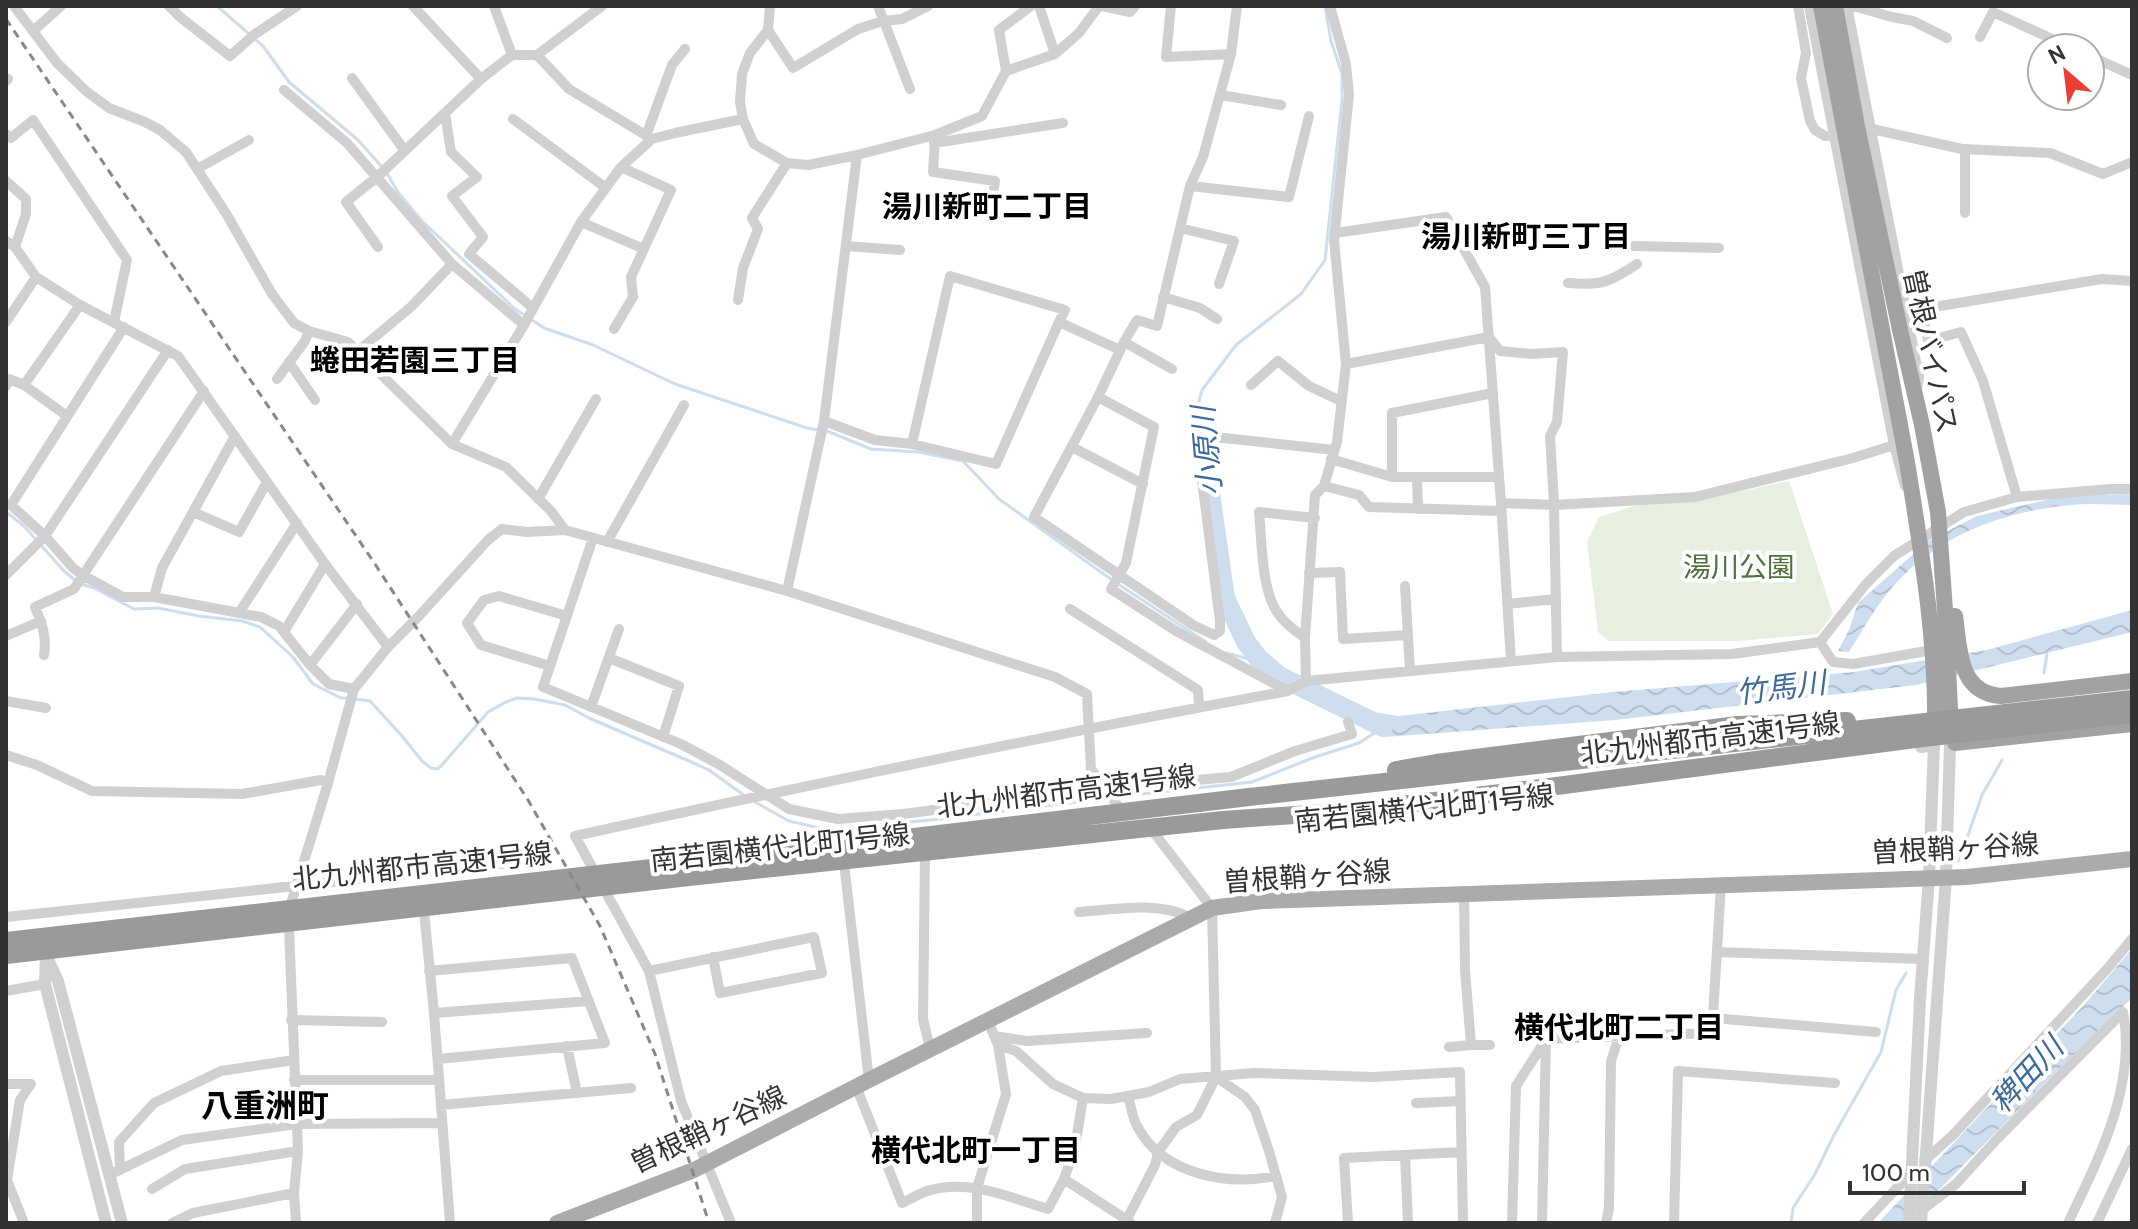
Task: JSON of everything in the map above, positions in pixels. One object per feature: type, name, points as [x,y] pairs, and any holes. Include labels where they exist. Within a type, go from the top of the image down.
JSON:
[{"type":"highway","name":"曽根バイパス","points":[[1821,6],[1917,402],[1938,512],[1943,551],[1943,655],[1939,684],[1944,714],[1942,744]]},
{"type":"highway","name":"曽根バイパス","points":[[1835,6],[1852,132],[1922,564],[1943,655]]},
{"type":"highway","points":[[1943,655],[1983,692],[2001,696],[2132,681]]},
{"type":"highway","points":[[1944,714],[2132,690]]},
{"type":"highway","name":"北九州都市高速1号線","points":[[6,939],[2132,699]]},
{"type":"highway","points":[[1944,714],[1964,725],[2114,709],[2132,712]]},
{"type":"highway","name":"北九州都市高速1号線","points":[[6,956],[680,878],[1223,820],[1352,811],[2132,712]]},
{"type":"highway","points":[[1249,797],[1436,763],[1738,725],[1878,720]]},
{"type":"highway","points":[[1942,744],[2132,724]]},
{"type":"highway","points":[[1223,820],[1351,799],[1738,754],[1841,757]]},
{"type":"main road","name":"曽根鞘ヶ谷線","points":[[557,1223],[584,1218],[694,1170],[930,1049],[993,1034],[1212,908],[1261,901],[1982,876],[2132,859]]},
{"type":"street","points":[[14,6],[57,63],[86,91],[109,108],[160,130],[186,152],[227,215],[272,294],[294,323],[309,331],[348,342],[452,444],[506,467],[551,511],[565,530]]},
{"type":"street","points":[[33,31],[61,6]]},
{"type":"street","points":[[169,6],[230,56],[255,34],[297,6]]},
{"type":"street","points":[[413,6],[481,79]]},
{"type":"street","points":[[494,6],[512,55]]},
{"type":"street","points":[[378,247],[346,202],[481,79],[512,55],[537,55],[602,6]]},
{"type":"street","points":[[770,6],[768,30],[750,53],[742,74],[740,102],[743,119],[754,144],[787,163],[808,165],[935,139],[1063,123]]},
{"type":"street","points":[[878,6],[910,89]]},
{"type":"street","points":[[768,30],[793,68],[858,29],[902,19],[928,6]]},
{"type":"street","points":[[935,139],[982,116],[1006,71],[999,30],[1031,6]]},
{"type":"street","points":[[1039,6],[1055,54]]},
{"type":"street","points":[[1006,71],[1055,54],[1079,33],[1101,6],[1130,12],[1135,6]]},
{"type":"street","points":[[1171,6],[1166,57],[1231,54]]},
{"type":"street","points":[[1202,480],[1220,631],[1214,635],[1184,619],[1034,517],[1137,320],[1157,326],[1190,186],[1203,157],[1231,54],[1237,6]]},
{"type":"street","points":[[1306,681],[1305,638],[1315,495],[1324,486],[1337,442],[1346,364],[1335,233],[1349,95],[1346,64],[1330,6]]},
{"type":"street","points":[[1798,6],[1806,53],[1801,78],[1810,121],[1815,130],[1825,136],[1852,132],[1965,149],[2050,153],[2103,174],[2132,162]]},
{"type":"street","points":[[1809,6],[1852,132]]},
{"type":"street","points":[[1917,526],[1894,445],[1852,132],[1850,6],[1913,21],[1947,38]]},
{"type":"street","points":[[1980,37],[1993,12],[2037,32]]},
{"type":"street","points":[[6,17],[22,17]]},
{"type":"street","points":[[452,444],[524,325],[581,222],[621,167],[649,138],[672,65],[685,49]]},
{"type":"street","points":[[537,55],[569,89],[649,138],[743,119]]},
{"type":"street","points":[[2106,63],[2132,75]]},
{"type":"street","points":[[352,78],[405,151]]},
{"type":"street","points":[[284,90],[347,143],[452,264],[524,325]]},
{"type":"street","points":[[1220,95],[1281,105]]},
{"type":"street","points":[[445,113],[451,152],[477,177],[452,196],[483,237],[469,254],[533,308]]},
{"type":"street","points":[[1190,186],[1289,197],[1309,116]]},
{"type":"street","points":[[513,119],[606,188]]},
{"type":"street","points":[[6,134],[11,138],[33,120],[127,260],[119,325],[11,505],[40,540],[73,568],[79,582],[123,597],[154,597],[261,617],[279,626],[329,684],[354,689]]},
{"type":"street","points":[[935,139],[933,172],[995,181],[992,200]]},
{"type":"street","points":[[197,169],[249,140]]},
{"type":"street","points":[[1965,149],[1965,213]]},
{"type":"street","points":[[787,591],[824,421],[857,155]]},
{"type":"street","points":[[738,300],[743,268],[758,229],[752,218],[787,163]]},
{"type":"street","points":[[614,329],[633,297],[631,277],[671,190],[621,167]]},
{"type":"street","points":[[6,181],[26,199],[26,214],[10,244],[36,277],[80,305],[178,356],[325,564],[388,647]]},
{"type":"street","points":[[1335,233],[1446,217],[1485,287],[1511,661]]},
{"type":"street","points":[[581,222],[644,249]]},
{"type":"street","points":[[1180,228],[1234,241],[1219,284]]},
{"type":"street","points":[[846,246],[900,250]]},
{"type":"street","points":[[1634,246],[1719,248]]},
{"type":"street","points":[[358,351],[412,306],[452,264]]},
{"type":"street","points":[[1568,283],[1592,285],[1614,279],[1637,264]]},
{"type":"street","points":[[824,421],[875,440],[912,444],[996,464],[1065,310],[950,276],[912,444]]},
{"type":"street","points":[[6,322],[36,277]]},
{"type":"street","points":[[2017,497],[1983,381],[1961,332],[1928,341],[1922,309],[2102,279],[2132,281]]},
{"type":"street","points":[[1163,297],[1200,308],[1217,319]]},
{"type":"street","points":[[24,385],[80,305]]},
{"type":"street","points":[[1059,322],[1172,369]]},
{"type":"street","points":[[277,379],[309,331]]},
{"type":"street","points":[[1346,364],[1489,337]]},
{"type":"street","points":[[1489,337],[1500,351],[1532,354],[1563,352],[1557,422],[1550,436],[1557,657]]},
{"type":"street","points":[[6,575],[40,540],[168,350]]},
{"type":"street","points":[[1251,385],[1278,361],[1309,386],[1341,401]]},
{"type":"street","points":[[289,362],[315,400]]},
{"type":"street","points":[[6,386],[9,379],[24,385],[67,416]]},
{"type":"street","points":[[44,655],[46,642],[35,607],[79,582],[204,391]]},
{"type":"street","points":[[1392,477],[1392,413],[1493,393]]},
{"type":"street","points":[[1098,397],[1154,427],[1126,563],[1111,589],[1176,631],[1288,691]]},
{"type":"street","points":[[538,499],[596,399]]},
{"type":"street","points":[[607,542],[684,405]]},
{"type":"street","points":[[154,597],[162,568],[235,436]]},
{"type":"street","points":[[1215,437],[1332,455],[1392,477],[1499,477]]},
{"type":"street","points":[[1324,486],[1359,495],[1369,507],[1418,509],[1695,497],[1894,445]]},
{"type":"street","points":[[1072,447],[1143,484]]},
{"type":"street","points":[[1417,477],[1418,509]]},
{"type":"street","points":[[193,512],[239,532],[267,482]]},
{"type":"street","points":[[731,1223],[681,1101],[649,971],[575,836],[1090,728],[1288,691],[1306,681],[1557,657],[1732,654],[1820,642],[1866,584],[1894,556],[1964,512],[2017,497],[2132,489]]},
{"type":"street","points":[[1305,638],[1290,628],[1275,609],[1266,581],[1259,512],[1315,518]]},
{"type":"street","points":[[239,613],[297,523]]},
{"type":"street","points":[[296,1223],[294,1193],[298,1151],[291,1020],[290,907],[354,689],[388,647],[488,540],[502,529],[527,532],[565,530],[787,591],[1055,677],[1087,694],[1091,769],[1121,810],[1155,834],[1212,908],[1216,1077],[1197,1115],[1176,1127],[1158,1152],[1128,1222],[1064,1179]]},
{"type":"street","points":[[593,538],[543,687],[663,737],[720,765],[789,809],[838,819],[903,814],[1105,788],[1231,777],[1295,751],[1352,734],[1348,722]]},
{"type":"street","points":[[284,632],[325,564]]},
{"type":"street","points":[[1309,573],[1340,572],[1343,639],[1408,635]]},
{"type":"street","points":[[1405,586],[1410,671]]},
{"type":"street","points":[[550,666],[481,645],[467,623],[484,600],[499,596],[567,616]]},
{"type":"street","points":[[1507,604],[1556,599]]},
{"type":"street","points":[[310,665],[357,604]]},
{"type":"street","points":[[1070,609],[1198,690],[1199,707]]},
{"type":"street","points":[[1176,631],[1184,619]]},
{"type":"street","points":[[6,636],[41,621]]},
{"type":"street","points":[[591,707],[619,629]]},
{"type":"street","points":[[1820,642],[1833,662],[1853,664],[1943,655]]},
{"type":"street","points":[[609,658],[679,686],[663,737]]},
{"type":"street","points":[[6,701],[46,708]]},
{"type":"street","name":"南若園横代北町1号線","points":[[6,939],[644,862],[1944,714]]},
{"type":"street","points":[[1922,1217],[1921,1162],[1915,1120],[1922,959],[1938,877],[1949,770],[1957,753],[1980,741]]},
{"type":"street","points":[[1942,744],[1949,770]]},
{"type":"street","points":[[1909,1223],[1929,1115],[1942,744]]},
{"type":"street","name":"南若園横代北町1号線","points":[[6,956],[289,928],[925,854],[1550,796],[1942,744]]},
{"type":"street","points":[[6,755],[37,765],[92,791],[242,794],[321,780],[328,783]]},
{"type":"street","points":[[925,854],[923,1019],[930,1049]]},
{"type":"street","points":[[6,917],[537,860]]},
{"type":"street","points":[[844,863],[862,1083],[902,1203],[931,1190],[958,1187],[977,1188],[1048,1209],[1064,1179],[1075,1147],[1083,1098]]},
{"type":"street","points":[[1546,1039],[1712,1033],[1721,884]]},
{"type":"street","points":[[1464,893],[1465,970],[1471,1045]]},
{"type":"street","points":[[1079,912],[1153,908],[1182,912],[1192,919]]},
{"type":"street","points":[[424,911],[450,1223]]},
{"type":"street","points":[[40,934],[58,981],[115,1172],[122,1223]]},
{"type":"street","points":[[649,971],[713,957],[814,937],[822,973],[720,993],[713,957]]},
{"type":"street","points":[[1864,1223],[1921,1162],[1953,1135],[2132,939]]},
{"type":"street","points":[[1717,952],[1922,959]]},
{"type":"street","points":[[46,954],[45,984],[106,1223]]},
{"type":"street","points":[[429,971],[572,958],[605,1043],[438,1059]]},
{"type":"street","points":[[6,991],[45,984]]},
{"type":"street","points":[[434,1013],[589,1001]]},
{"type":"street","points":[[1922,1217],[2123,1012],[2126,1030],[2124,1078],[2109,1132],[2068,1223]]},
{"type":"street","points":[[1713,1018],[1876,1032]]},
{"type":"street","points":[[291,1020],[382,1022]]},
{"type":"street","points":[[993,1034],[1027,1041],[1147,1033]]},
{"type":"street","points":[[993,1034],[1053,1084],[1083,1098],[1111,1099],[1149,1092],[1180,1079],[1254,1073],[1373,1077],[1460,1072],[1463,1223]]},
{"type":"street","points":[[977,1223],[977,1188],[1006,1094],[993,1034]]},
{"type":"street","points":[[1606,1223],[1609,1208],[1611,1061],[1619,1037]]},
{"type":"street","points":[[1512,1223],[1516,1086],[1546,1039]]},
{"type":"street","points":[[1542,1223],[1546,1039]]},
{"type":"street","points":[[1449,1047],[1490,1045]]},
{"type":"street","points":[[567,1046],[577,1093]]},
{"type":"street","points":[[115,1172],[119,1142],[154,1103],[221,1071],[294,1060]]},
{"type":"street","points":[[1674,1223],[1678,1071],[1835,1083]]},
{"type":"street","points":[[1216,1077],[1245,1097],[1255,1110],[1282,1197],[1275,1223]]},
{"type":"street","points":[[294,1080],[439,1080]]},
{"type":"street","points":[[6,1084],[31,1084],[20,1100],[6,1181],[24,1223]]},
{"type":"street","points":[[441,1105],[631,1088]]},
{"type":"street","points":[[1128,1096],[1137,1126],[1158,1152],[1182,1168],[1216,1178],[1253,1181],[1276,1176]]},
{"type":"street","points":[[1416,1103],[1461,1101]]},
{"type":"street","points":[[115,1172],[182,1140],[297,1124],[442,1123]]},
{"type":"street","points":[[2097,1223],[2132,1149]]},
{"type":"street","points":[[152,1189],[185,1169],[298,1151]]},
{"type":"street","points":[[1348,1223],[1344,1158],[1462,1152]]},
{"type":"street","points":[[1405,1155],[1408,1223]]},
{"type":"street","points":[[172,1223],[193,1213],[294,1193]]},
{"type":"green space","name":"湯川公園","points":[[1789,481],[1833,614],[1818,634],[1739,641],[1609,641],[1598,632],[1587,542],[1599,517],[1644,503],[1690,502]]},
{"type":"water","points":[[2132,494],[2132,505],[2078,504],[2044,508],[1995,521],[1949,541],[1908,571],[1890,590],[1849,652],[1838,651],[1858,603],[1928,541],[1977,516],[2067,495]]},
{"type":"water","name":"竹馬川","points":[[2132,610],[2132,632],[1916,685],[1615,720],[1385,737],[1372,734],[1361,716],[1366,711],[1399,716],[1613,692],[1854,672],[1987,650]]},
{"type":"water","name":"稗田川","points":[[2132,949],[2132,998],[1906,1223],[1878,1223],[2083,1006]]},
{"type":"waterway","points":[[217,6],[263,46],[289,82],[358,140],[382,167]]},
{"type":"waterway","name":"小原川","points":[[1210,493],[1198,405],[1202,390],[1236,345],[1301,294],[1325,260],[1342,100],[1342,74],[1331,41],[1325,6]]},
{"type":"waterway","points":[[387,173],[397,191],[422,221],[526,316]]},
{"type":"waterway","points":[[532,320],[675,384],[819,430]]},
{"type":"waterway","points":[[827,431],[871,449],[918,452],[963,461],[999,499],[1112,580]]},
{"type":"waterway","name":"小原川","points":[[1210,493],[1225,598],[1246,642],[1258,658],[1279,676],[1383,727]]},
{"type":"waterway","points":[[6,512],[24,526],[78,583],[134,609],[158,608],[242,621],[260,627],[293,657],[313,684],[347,698]]},
{"type":"waterway","points":[[1118,584],[1206,642]]},
{"type":"waterway","points":[[1226,653],[1261,662]]},
{"type":"waterway","points":[[2044,673],[2047,653]]},
{"type":"waterway","points":[[355,699],[370,701],[431,768],[441,766],[488,712],[517,698],[534,699],[565,705],[709,770],[745,796]]},
{"type":"waterway","points":[[1115,797],[1252,782],[1359,743],[1373,734]]},
{"type":"waterway","points":[[1959,861],[1982,795],[2002,760]]},
{"type":"waterway","points":[[755,802],[789,821],[828,830],[1108,798]]},
{"type":"waterway","points":[[1791,1223],[1793,1208],[1815,1174],[1881,1052],[1896,990],[1906,973]]},
{"type":"railway","points":[[6,19],[375,564],[528,800],[600,926],[655,1054],[709,1223]]},
{"type":"district","name":"湯川新町二丁目","points":[[987,207]]},
{"type":"district","name":"湯川新町三丁目","points":[[1526,237]]},
{"type":"district","name":"蜷田若園三丁目","points":[[415,361]]},
{"type":"district","name":"横代北町二丁目","points":[[1619,1028]]},
{"type":"district","name":"八重洲町","points":[[265,1106]]},
{"type":"district","name":"横代北町一丁目","points":[[976,1151]]}]
